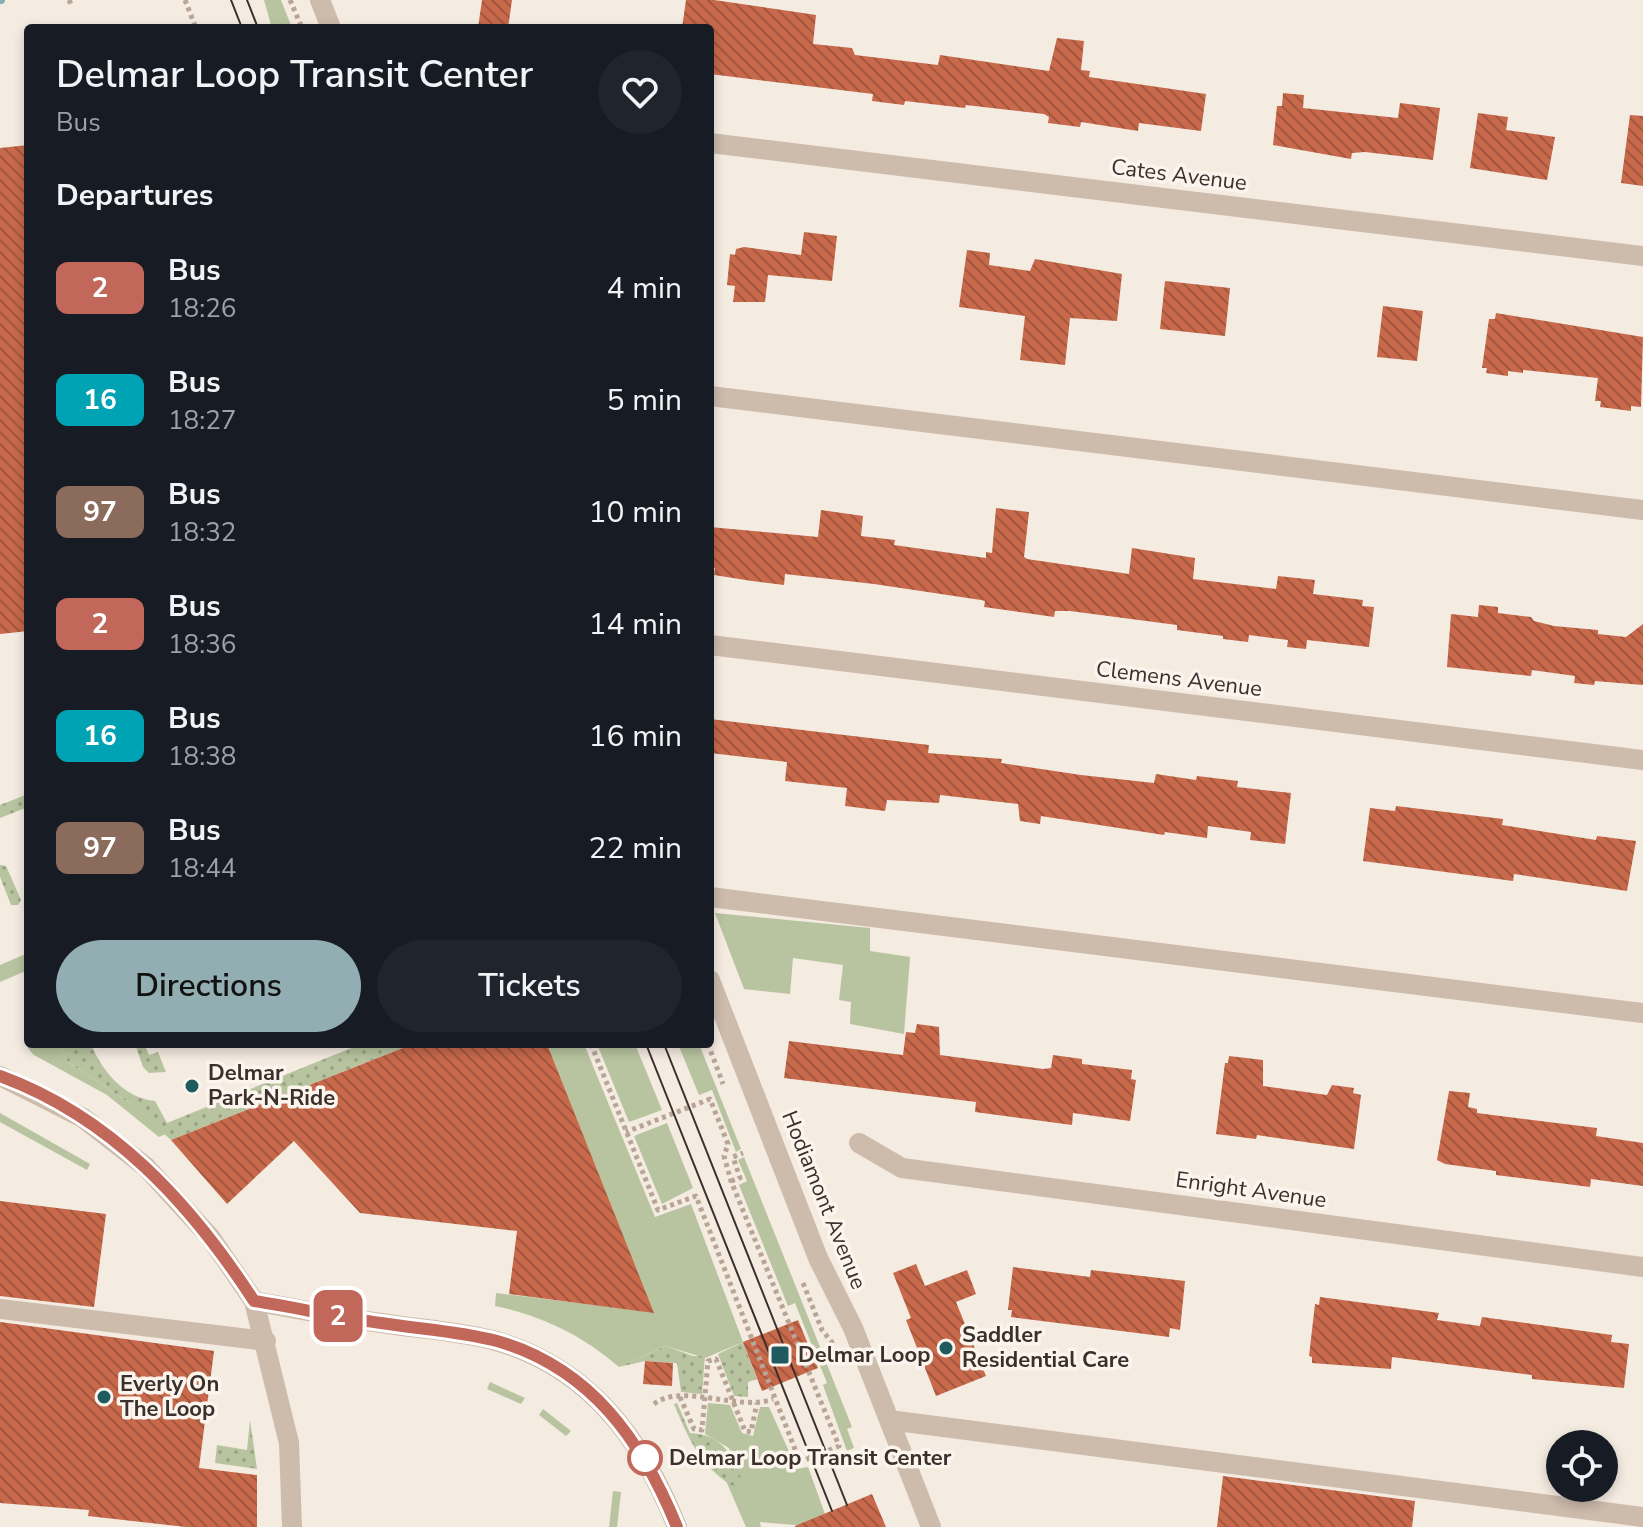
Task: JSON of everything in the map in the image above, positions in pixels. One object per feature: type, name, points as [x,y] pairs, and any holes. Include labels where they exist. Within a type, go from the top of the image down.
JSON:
[{"type":"street","points":[[320,0],[329,24]]},
{"type":"street","name":"Cates Avenue","points":[[714,143],[1643,256]]},
{"type":"street","points":[[714,396],[1643,510]]},
{"type":"street","name":"Clemens Avenue","points":[[714,645],[1643,760]]},
{"type":"street","points":[[714,897],[1643,1013]]},
{"type":"street","name":"Hodiamont Avenue","points":[[714,990],[818,1258],[853,1328],[931,1527]]},
{"type":"street","points":[[0,1076],[83,1118],[146,1167],[210,1237],[254,1301],[289,1443],[292,1527]]},
{"type":"street","name":"Enright Avenue","points":[[859,1143],[902,1168],[1643,1267]]},
{"type":"street","points":[[254,1301],[498,1342],[555,1367],[588,1389],[626,1428],[645,1458],[677,1527]]},
{"type":"street","points":[[0,1309],[266,1341]]},
{"type":"street","points":[[889,1420],[1643,1517]]},
{"type":"path","points":[[185,0],[194,24]]},
{"type":"path","points":[[290,0],[300,24]]},
{"type":"path","points":[[593,1048],[626,1132],[658,1210],[696,1196],[800,1462],[839,1446],[731,1181],[724,1156],[728,1144],[710,1099],[626,1132]]},
{"type":"path","points":[[731,1181],[740,1178],[733,1157],[743,1153]]},
{"type":"path","points":[[680,1397],[694,1429],[702,1430],[708,1361],[716,1359],[745,1431],[751,1432],[757,1403]]},
{"type":"path","points":[[654,1404],[665,1397],[757,1403],[773,1399]]},
{"type":"green space","points":[[264,0],[281,0],[290,24],[271,24]]},
{"type":"green space","points":[[24,796],[24,809],[0,818],[0,805]]},
{"type":"green space","points":[[0,865],[6,866],[21,900],[18,905],[11,905],[0,877]]},
{"type":"green space","points":[[715,913],[870,928],[870,951],[910,957],[904,1034],[850,1024],[851,1002],[839,1000],[843,965],[793,958],[790,994],[744,989]]},
{"type":"green space","points":[[24,955],[24,972],[0,982],[0,965]]},
{"type":"green space","points":[[62,1048],[68,1062],[131,1104],[166,1134],[159,1137],[107,1095],[34,1055],[29,1049]]},
{"type":"green space","points":[[62,1048],[93,1048],[116,1082],[133,1095],[155,1101],[167,1123],[351,1048],[403,1048],[171,1140],[131,1104],[68,1062]]},
{"type":"green space","points":[[136,1048],[146,1048],[149,1055],[158,1052],[166,1072],[149,1073],[143,1067]]},
{"type":"green space","points":[[549,1048],[586,1048],[655,1217],[691,1204],[743,1342],[705,1358],[666,1346],[619,1367],[561,1328],[495,1306],[496,1293],[653,1312]]},
{"type":"green space","points":[[599,1048],[637,1048],[662,1110],[629,1122]]},
{"type":"green space","points":[[680,1048],[701,1048],[741,1149],[736,1152],[712,1090],[699,1095]]},
{"type":"green space","points":[[0,1113],[90,1164],[87,1170],[0,1122]]},
{"type":"green space","points":[[667,1123],[693,1188],[662,1204],[634,1136]]},
{"type":"green space","points":[[744,1157],[852,1427],[847,1429],[854,1448],[847,1451],[823,1385],[827,1383],[795,1303],[788,1306],[739,1185],[747,1181],[738,1160]]},
{"type":"green space","points":[[743,1342],[757,1379],[748,1382],[748,1397],[734,1396],[718,1354]]},
{"type":"green space","points":[[666,1346],[693,1356],[705,1356],[702,1394],[681,1392],[677,1363],[645,1361],[619,1367]]},
{"type":"green space","points":[[490,1382],[525,1398],[521,1404],[487,1389]]},
{"type":"green space","points":[[677,1403],[690,1433],[713,1439],[728,1452],[747,1494],[720,1477],[701,1457],[680,1419],[674,1404]]},
{"type":"green space","points":[[708,1403],[730,1405],[742,1433],[753,1436],[760,1407],[769,1407],[797,1469],[808,1467],[825,1514],[819,1516],[818,1527],[760,1522],[761,1527],[746,1527],[726,1481],[739,1489],[729,1448],[705,1434]]},
{"type":"green space","points":[[543,1409],[571,1431],[566,1436],[539,1415]]},
{"type":"green space","points":[[250,1420],[257,1469],[215,1463],[217,1445],[247,1450]]},
{"type":"green space","points":[[613,1491],[621,1492],[617,1527],[609,1527]]},
{"type":"building","points":[[482,0],[512,0],[509,24],[479,24]]},
{"type":"building","points":[[686,0],[714,0],[816,15],[813,44],[852,48],[855,55],[938,65],[940,55],[1049,71],[1057,38],[1084,41],[1081,70],[1090,71],[1089,77],[1206,94],[1201,131],[1139,123],[1138,131],[1081,122],[1080,127],[1048,123],[1049,117],[1044,114],[905,101],[904,105],[872,101],[873,94],[714,74],[714,24],[683,24]]},
{"type":"building","points":[[1283,93],[1304,95],[1303,108],[1398,118],[1400,103],[1440,108],[1433,160],[1365,152],[1352,153],[1351,159],[1273,145],[1277,106],[1282,106]]},
{"type":"building","points":[[1478,113],[1508,117],[1506,130],[1555,137],[1547,180],[1470,168]]},
{"type":"building","points":[[1630,115],[1643,116],[1643,186],[1621,183]]},
{"type":"building","points":[[24,145],[24,631],[0,634],[0,148]]},
{"type":"building","points":[[804,232],[837,236],[832,281],[768,275],[765,302],[733,302],[735,286],[727,285],[730,254],[735,255],[736,249],[744,247],[801,255]]},
{"type":"building","points":[[967,250],[990,253],[989,265],[1030,271],[1035,259],[1122,274],[1117,321],[1070,318],[1065,365],[1020,360],[1025,316],[959,307]]},
{"type":"building","points":[[1165,281],[1230,288],[1225,336],[1160,329]]},
{"type":"building","points":[[1383,306],[1423,311],[1417,361],[1377,357]]},
{"type":"building","points":[[1496,313],[1643,337],[1641,407],[1631,406],[1631,411],[1600,407],[1601,401],[1595,401],[1598,378],[1523,370],[1523,373],[1508,371],[1508,376],[1486,373],[1487,368],[1482,368],[1489,319],[1495,319]]},
{"type":"building","points":[[996,508],[1029,512],[1024,557],[1027,559],[1129,574],[1132,548],[1195,558],[1193,579],[1276,589],[1278,576],[1315,580],[1313,594],[1363,600],[1362,606],[1374,607],[1369,647],[1307,640],[1306,649],[1287,647],[1288,640],[1249,635],[1248,642],[1223,639],[1223,636],[1177,630],[1177,625],[1070,611],[1055,611],[1054,617],[984,607],[985,601],[981,600],[874,584],[785,574],[784,585],[714,575],[714,527],[818,537],[821,510],[863,516],[861,536],[895,540],[894,545],[986,558],[986,552],[992,553]]},
{"type":"building","points":[[1479,605],[1498,607],[1498,613],[1531,617],[1534,621],[1554,626],[1598,630],[1598,634],[1626,637],[1643,624],[1643,685],[1595,681],[1594,685],[1574,683],[1575,676],[1532,670],[1531,676],[1447,667],[1451,614],[1478,617]]},
{"type":"building","points":[[714,719],[929,745],[928,753],[1002,759],[1001,763],[1081,775],[1154,783],[1156,774],[1196,780],[1197,776],[1238,781],[1237,787],[1291,793],[1285,844],[1250,840],[1251,832],[1208,826],[1207,838],[1165,832],[1164,835],[1041,816],[1040,824],[1020,821],[1018,804],[940,795],[939,803],[887,800],[885,811],[845,806],[847,788],[785,781],[787,762],[714,753]]},
{"type":"building","points":[[1396,806],[1503,819],[1502,825],[1596,840],[1597,836],[1636,841],[1627,891],[1514,874],[1513,881],[1363,861],[1370,808],[1395,811]]},
{"type":"building","points":[[917,1024],[939,1027],[940,1055],[1043,1069],[1051,1068],[1053,1055],[1082,1059],[1082,1064],[1132,1070],[1131,1079],[1136,1080],[1130,1121],[1073,1113],[1072,1125],[975,1112],[976,1102],[784,1078],[789,1041],[903,1055],[906,1032],[915,1033]]},
{"type":"building","points":[[403,1048],[549,1048],[654,1313],[509,1294],[517,1231],[360,1213],[294,1141],[227,1204],[171,1140]]},
{"type":"building","points":[[1229,1056],[1263,1060],[1263,1086],[1327,1095],[1332,1085],[1354,1088],[1353,1093],[1361,1095],[1354,1149],[1257,1135],[1256,1139],[1216,1134],[1225,1063],[1228,1063]]},
{"type":"building","points":[[1449,1091],[1470,1093],[1468,1107],[1477,1109],[1477,1113],[1597,1128],[1596,1136],[1643,1143],[1643,1186],[1591,1179],[1590,1187],[1496,1175],[1496,1171],[1445,1164],[1437,1160]]},
{"type":"building","points":[[0,1201],[106,1214],[94,1307],[0,1296]]},
{"type":"building","name":"Saddler Residential Care","points":[[916,1264],[925,1286],[967,1270],[976,1294],[956,1302],[986,1376],[936,1396],[906,1320],[911,1318],[893,1273]]},
{"type":"building","points":[[1013,1267],[1090,1277],[1091,1270],[1185,1281],[1180,1330],[1170,1328],[1169,1337],[1011,1317],[1012,1310],[1008,1310]]},
{"type":"building","points":[[1320,1297],[1439,1313],[1437,1320],[1480,1326],[1482,1317],[1612,1335],[1611,1342],[1629,1344],[1624,1388],[1532,1379],[1532,1375],[1392,1357],[1391,1369],[1312,1363],[1309,1356],[1315,1304],[1319,1305]]},
{"type":"building","points":[[798,1320],[818,1368],[762,1391],[743,1342]]},
{"type":"building","name":"Everly On The Loop","points":[[0,1322],[214,1351],[199,1468],[257,1475],[257,1527],[186,1527],[88,1516],[89,1510],[0,1503]]},
{"type":"building","points":[[645,1361],[673,1363],[672,1386],[643,1384]]},
{"type":"building","points":[[1223,1476],[1415,1501],[1412,1527],[1217,1527]]},
{"type":"building","points":[[872,1494],[886,1527],[795,1527],[795,1526]]},
{"type":"tram line","points":[[231,0],[240,24]]},
{"type":"tram line","points":[[247,0],[256,24]]},
{"type":"tram line","points":[[648,1048],[832,1511]]},
{"type":"tram line","points":[[666,1048],[847,1505]]},
{"type":"bus line","name":"2","points":[[0,1076],[46,1096],[118,1142],[179,1199],[210,1237],[254,1301],[498,1342],[555,1367],[608,1406],[626,1428],[645,1458],[677,1527]]},
{"type":"place","name":"Delmar Park-N-Ride","points":[[192,1086]]},
{"type":"place","name":"Saddler Residential Care","points":[[946,1348]]},
{"type":"place","name":"Delmar Loop","points":[[780,1355]]},
{"type":"place","name":"Everly On The Loop","points":[[104,1397]]},
{"type":"place","name":"Delmar Loop Transit Center","points":[[645,1458]]}]
